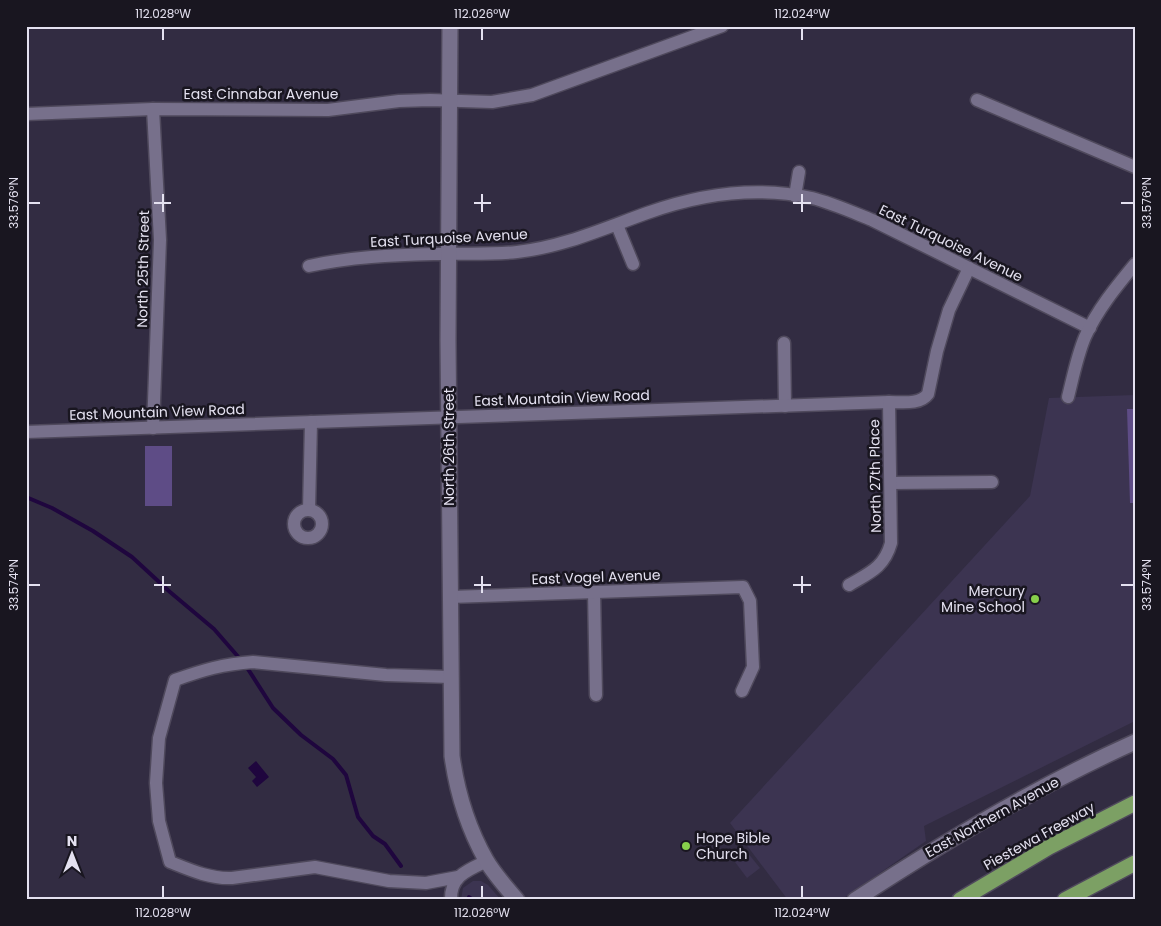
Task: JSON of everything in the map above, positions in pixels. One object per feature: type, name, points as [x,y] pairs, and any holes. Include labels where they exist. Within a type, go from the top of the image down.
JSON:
[{"type":"highway","name":"Piestewa Freeway","points":[[960,900],[1049,847],[1135,803]]},
{"type":"highway","points":[[1065,900],[1135,864]]},
{"type":"street","name":"North 26th Street","points":[[450,26],[448,341],[452,756],[454,775],[469,822],[486,861],[517,900]]},
{"type":"street","name":"East Cinnabar Avenue","points":[[26,114],[154,109],[328,110],[399,101],[492,102],[532,95],[722,26]]},
{"type":"street","points":[[977,100],[1135,167]]},
{"type":"street","name":"North 25th Street","points":[[154,109],[160,240],[154,428]]},
{"type":"street","points":[[795,196],[799,172]]},
{"type":"street","name":"East Turquoise Avenue","points":[[309,266],[329,261],[380,255],[490,254],[536,249],[581,238],[665,207],[718,194],[763,192],[812,198],[872,220],[1090,328]]},
{"type":"street","points":[[617,225],[633,264]]},
{"type":"street","points":[[1068,397],[1075,366],[1090,328],[1116,287],[1135,264]]},
{"type":"street","name":"North 27th Place","points":[[849,585],[881,565],[888,556],[892,544],[889,402],[916,401],[924,399],[928,394],[937,351],[949,310],[969,268]]},
{"type":"street","points":[[784,343],[785,406]]},
{"type":"street","name":"East Mountain View Road","points":[[26,432],[889,402]]},
{"type":"street","points":[[309,510],[311,422]]},
{"type":"street","points":[[890,483],[992,482]]},
{"type":"street","name":"East Vogel Avenue","points":[[450,596],[743,587],[750,601],[753,667],[742,691]]},
{"type":"street","points":[[594,592],[596,695]]},
{"type":"street","points":[[450,677],[386,675],[253,662],[232,663],[209,668],[175,680],[159,738],[156,783],[159,821],[170,862],[201,874],[224,878],[315,867],[388,881],[426,883],[458,877],[486,861]]},
{"type":"street","name":"East Northern Avenue","points":[[855,900],[983,819],[1135,742]]},
{"type":"street","points":[[451,900],[450,892],[458,877]]},
{"type":"shaded area","name":"Mercury Mine School","points":[[1135,395],[1135,721],[924,826],[926,841],[841,900],[788,900],[730,823],[1030,496],[1049,398]]},
{"type":"shaded area","points":[[1127,409],[1135,409],[1135,503],[1130,503]]},
{"type":"shaded area","points":[[145,446],[172,446],[172,506],[145,506]]},
{"type":"shaded area","points":[[256,761],[269,777],[257,787],[252,781],[256,777],[248,768]]},
{"type":"shaded area","points":[[747,852],[760,868],[747,878],[735,862]]},
{"type":"shaded area","points":[[473,881],[481,881],[488,885],[501,900],[461,900],[463,888]]},
{"type":"waterway","points":[[26,497],[52,508],[93,531],[132,557],[214,629],[241,660]]},
{"type":"waterway","points":[[246,666],[273,708],[301,735],[333,759],[346,775],[358,817],[373,836],[385,844],[401,866]]},
{"type":"waterway","points":[[469,897],[473,900]]},
{"type":"place","name":"Mercury Mine School","points":[[1035,599]]},
{"type":"place","name":"Hope Bible Church","points":[[686,846]]}]
